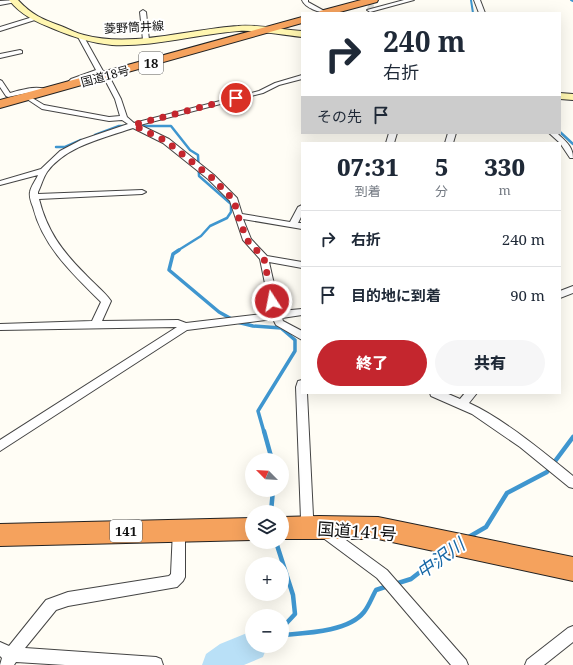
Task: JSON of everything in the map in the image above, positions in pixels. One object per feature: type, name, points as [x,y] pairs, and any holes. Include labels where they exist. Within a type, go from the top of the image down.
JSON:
[{"type":"highway","points":[[333,12],[371,7]]},
{"type":"highway","name":"国道18号","points":[[0,104],[106,76],[301,20]]},
{"type":"highway","name":"国道141号","points":[[289,528],[378,528],[573,569]]},
{"type":"highway","name":"141","points":[[0,535],[245,529]]},
{"type":"main road","name":"菱野筒井線","points":[[13,0],[27,14],[81,37],[113,42],[146,40],[240,28],[301,34]]},
{"type":"main road","points":[[561,96],[573,97]]},
{"type":"street","points":[[0,3],[13,0]]},
{"type":"street","points":[[306,0],[306,3],[323,12]]},
{"type":"street","points":[[371,7],[411,0]]},
{"type":"street","points":[[477,0],[482,12]]},
{"type":"street","points":[[143,12],[146,40]]},
{"type":"street","points":[[0,28],[36,18]]},
{"type":"street","points":[[66,86],[74,80],[100,71],[81,37]]},
{"type":"street","points":[[0,56],[20,52]]},
{"type":"street","points":[[106,76],[118,99],[124,118],[133,125],[166,141],[211,177],[234,200],[247,240],[264,258],[279,323],[301,335]]},
{"type":"street","points":[[96,324],[106,301],[67,262],[51,241],[39,216],[34,192],[44,171],[63,153],[84,142],[133,125],[261,92],[277,84],[301,78]]},
{"type":"street","points":[[0,82],[8,95],[32,90],[46,91]]},
{"type":"street","points":[[27,96],[42,107],[96,118],[124,118]]},
{"type":"street","points":[[554,134],[568,148],[573,156]]},
{"type":"street","points":[[0,183],[44,171]]},
{"type":"street","points":[[34,197],[142,192]]},
{"type":"street","points":[[238,216],[298,226],[301,212]]},
{"type":"street","points":[[264,258],[301,265]]},
{"type":"street","points":[[561,295],[573,289]]},
{"type":"street","points":[[0,446],[185,327],[301,312]]},
{"type":"street","points":[[0,327],[178,323],[185,327]]},
{"type":"street","points":[[301,386],[302,448],[307,519],[382,574],[461,665]]},
{"type":"street","points":[[437,394],[476,411],[524,444],[558,472],[573,482]]},
{"type":"street","points":[[462,404],[471,394]]},
{"type":"street","points":[[6,656],[51,604],[68,599],[172,582],[178,577],[179,530]]},
{"type":"street","points":[[532,665],[573,633]]},
{"type":"street","points":[[6,656],[111,663],[156,664]]},
{"type":"waterway","name":"中沢川","points":[[471,0],[473,12]]},
{"type":"waterway","points":[[95,135],[119,126],[127,126]]},
{"type":"waterway","points":[[137,126],[171,126],[190,150],[198,155],[199,176],[231,204],[231,212],[227,218],[210,226],[201,236],[177,251]]},
{"type":"waterway","name":"中沢川","points":[[561,133],[573,144]]},
{"type":"waterway","points":[[56,147],[65,147],[81,140]]},
{"type":"waterway","points":[[179,250],[173,254],[169,270],[219,312],[237,322],[253,326],[281,328],[295,340],[295,351],[258,411],[264,432]]},
{"type":"waterway","points":[[264,431],[270,453]]},
{"type":"waterway","name":"中沢川","points":[[467,538],[486,527],[507,493],[547,472],[573,437]]},
{"type":"waterway","points":[[272,497],[272,505]]},
{"type":"waterway","points":[[278,549],[293,595],[295,614],[289,620]]},
{"type":"waterway","name":"中沢川","points":[[395,584],[411,579],[447,551]]},
{"type":"waterway","name":"中沢川","points":[[289,634],[326,630],[348,624],[357,619],[364,612],[376,590],[388,586]]},
{"type":"waterway","name":"中沢川","points":[[217,665],[231,655],[245,649]]},
{"type":"tunnel","points":[[370,10],[372,0]]},
{"type":"route","points":[[236,98],[188,109],[133,125],[166,141],[211,177],[234,200],[247,240],[264,258],[272,301]]}]
